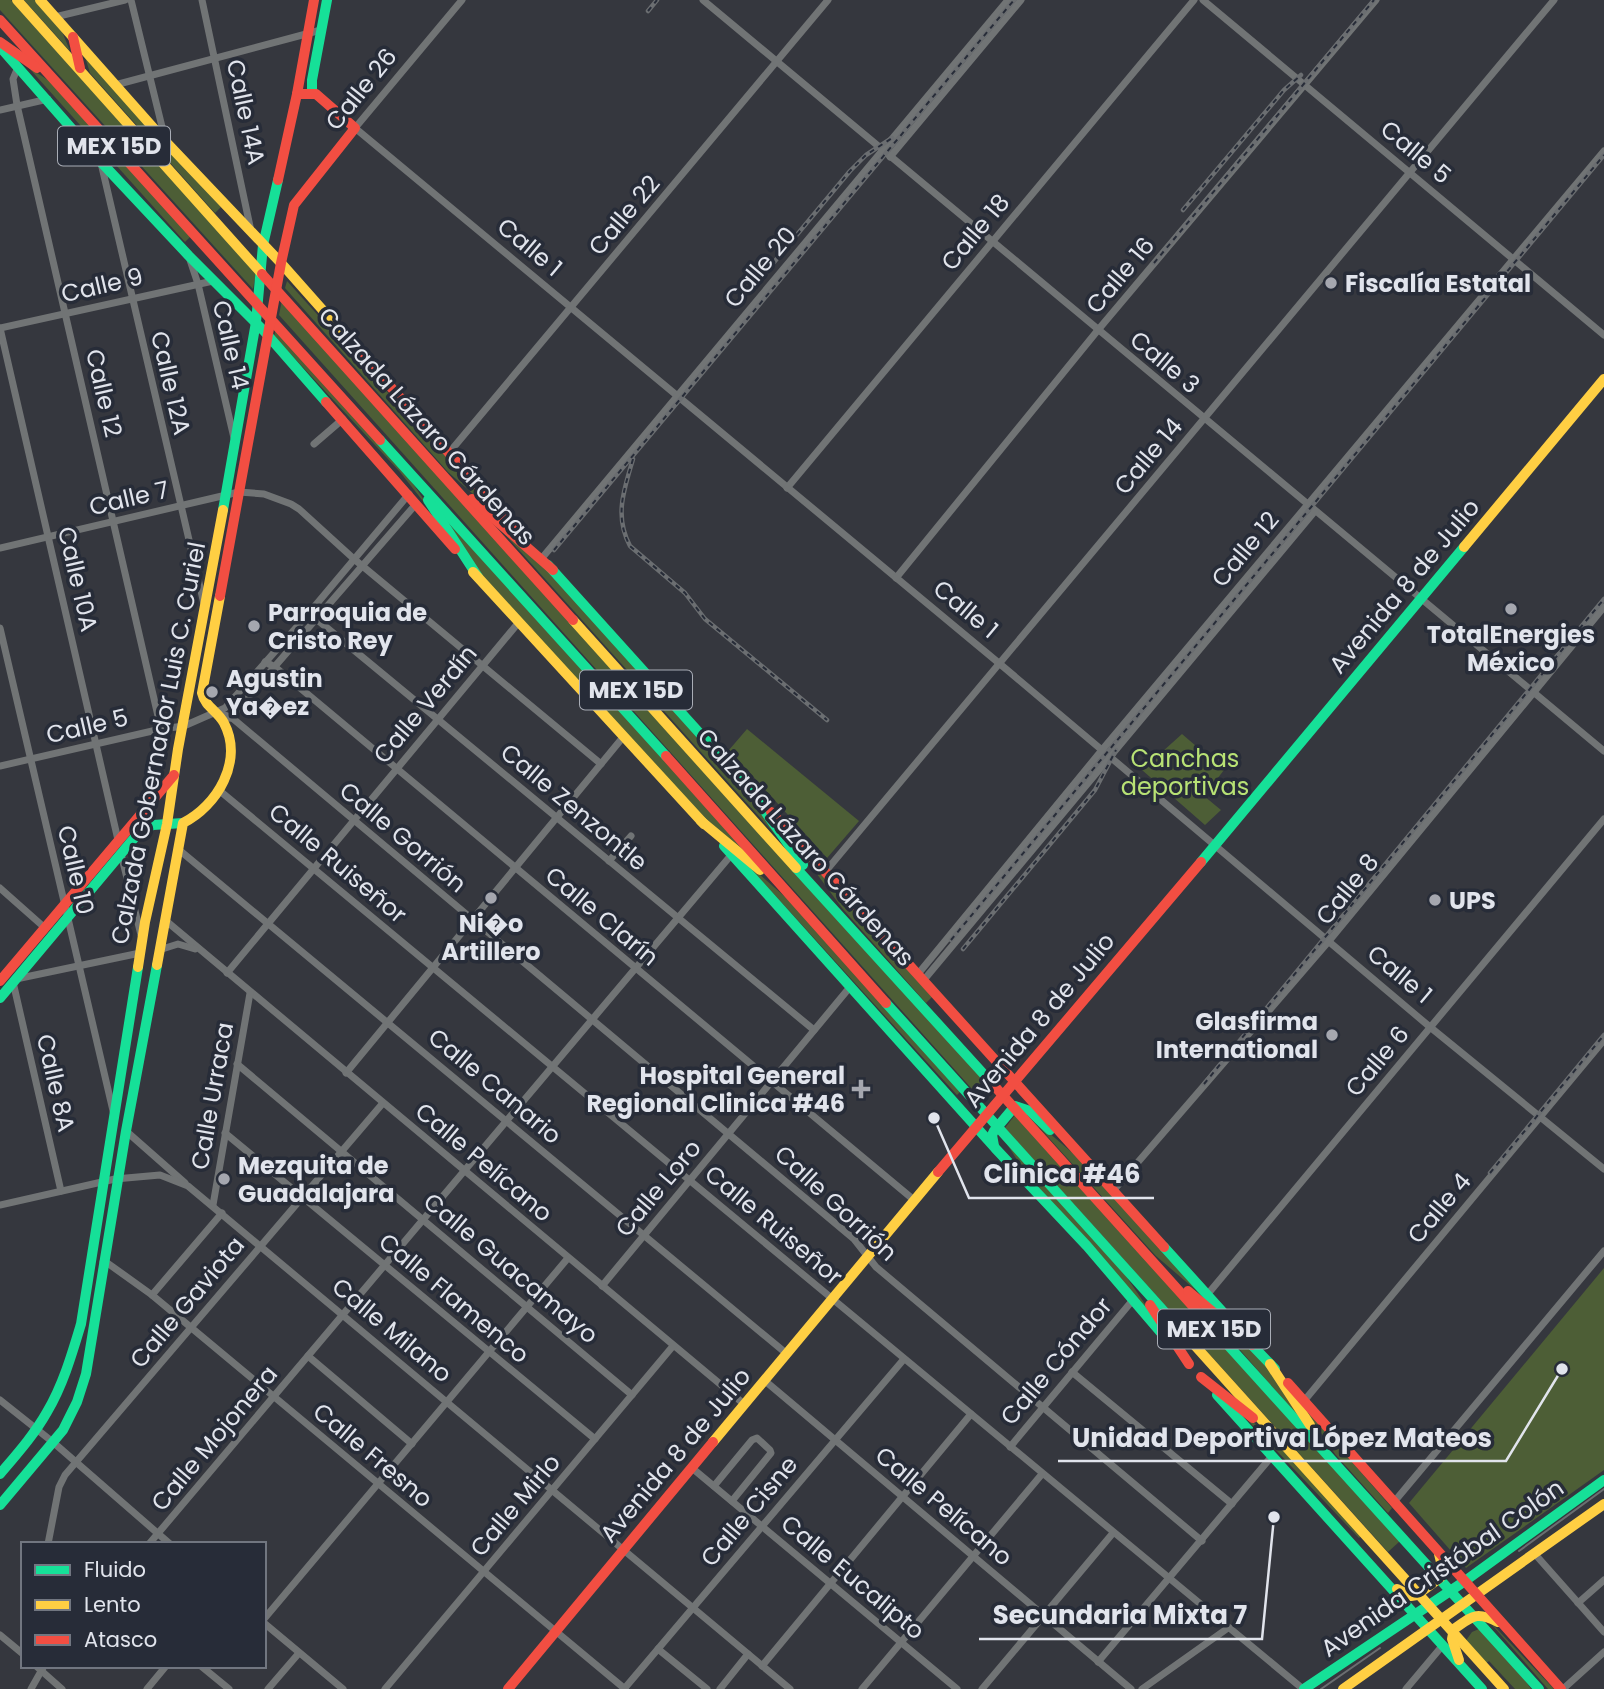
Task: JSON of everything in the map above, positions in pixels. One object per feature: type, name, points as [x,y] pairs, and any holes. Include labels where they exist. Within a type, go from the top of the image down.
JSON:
[{"type":"main road","name":"Calzada Lázaro Cárdenas","points":[[17,0],[443,476],[1539,1689]]},
{"type":"main road","name":"Calzada Lázaro Cárdenas","points":[[40,0],[165,141],[281,263],[448,454],[1562,1689]]},
{"type":"main road","name":"Calzada Gobernador Luis C. Curiel","points":[[0,1474],[37,1430],[59,1389],[75,1349],[106,1181],[142,940],[167,824],[256,322],[263,245],[297,94],[314,0]]},
{"type":"main road","points":[[297,94],[312,93],[327,0]]},
{"type":"main road","name":"Calzada Lázaro Cárdenas","points":[[0,20],[740,837],[790,897],[1504,1689]]},
{"type":"main road","points":[[73,37],[81,72]]},
{"type":"main road","points":[[0,44],[55,81]]},
{"type":"main road","points":[[0,44],[101,162],[268,335],[409,494],[478,577],[1087,1246],[1189,1364],[1482,1689]]},
{"type":"main road","name":"Calle 1","points":[[312,93],[355,128]]},
{"type":"main road","name":"Calle 26","points":[[294,205],[355,128]]},
{"type":"main road","name":"Calzada Gobernador Luis C. Curiel","points":[[0,1504],[54,1443],[69,1419],[86,1374],[126,1131],[183,823],[198,817],[206,810],[220,790],[229,759],[228,720],[215,713],[204,702],[202,693],[294,205]]},
{"type":"main road","name":"Avenida 8 de Julio","points":[[508,1689],[866,1256],[1215,845],[1604,379]]},
{"type":"main road","points":[[397,457],[478,577]]},
{"type":"main road","points":[[443,476],[553,570]]},
{"type":"main road","points":[[0,981],[174,775]]},
{"type":"main road","points":[[745,783],[838,913]]},
{"type":"main road","points":[[701,821],[790,897]]},
{"type":"main road","points":[[0,998],[144,828],[183,823]]},
{"type":"main road","points":[[995,1148],[993,1131],[1015,1106],[1024,1106],[1090,1165]]},
{"type":"main road","points":[[1117,1259],[1189,1364]]},
{"type":"main road","points":[[1153,1261],[1252,1345]]},
{"type":"main road","points":[[1270,1364],[1331,1458]]},
{"type":"main road","points":[[1201,1377],[1281,1439]]},
{"type":"main road","name":"Avenida Cristóbal Colón","points":[[1303,1689],[1465,1581],[1604,1480]]},
{"type":"main road","name":"Avenida Cristóbal Colón","points":[[1343,1689],[1604,1504]]},
{"type":"main road","points":[[1388,1583],[1411,1595],[1417,1595],[1443,1574],[1438,1551]]},
{"type":"main road","points":[[1494,1582],[1496,1559]]},
{"type":"main road","points":[[1462,1667],[1452,1639],[1454,1629],[1475,1615],[1486,1616],[1504,1626]]},
{"type":"main road","points":[[1401,1624],[1409,1628],[1411,1640]]},
{"type":"street","points":[[55,17],[100,2],[125,0]]},
{"type":"street","points":[[131,0],[165,141]]},
{"type":"street","name":"Calle 14A","points":[[202,0],[251,232]]},
{"type":"street","name":"Calle 26","points":[[355,128],[462,0]]},
{"type":"street","name":"Calle 3","points":[[703,0],[1604,751]]},
{"type":"street","name":"Calle 22","points":[[448,454],[828,0]]},
{"type":"street","name":"Calle 20","points":[[542,558],[1008,0]]},
{"type":"street","points":[[890,157],[1021,0]]},
{"type":"street","name":"Calle 18","points":[[787,488],[1194,0]]},
{"type":"street","name":"Calle 5","points":[[1203,0],[1604,335]]},
{"type":"street","name":"Calle 16","points":[[896,578],[1098,330],[1376,0]]},
{"type":"street","name":"Calle 14","points":[[825,872],[1554,0]]},
{"type":"street","points":[[116,85],[321,30]]},
{"type":"street","name":"Calle 12","points":[[18,67],[13,79],[18,105],[160,729]]},
{"type":"street","points":[[0,110],[48,99]]},
{"type":"street","name":"Calle 1","points":[[355,128],[1000,664],[1430,1027],[1604,1169]]},
{"type":"street","name":"Calle 12","points":[[920,977],[1102,750],[1604,151]]},
{"type":"street","name":"Calle 12A","points":[[101,162],[205,612]]},
{"type":"street","name":"Calle 14","points":[[189,256],[235,442]]},
{"type":"street","name":"Calle 9","points":[[0,328],[214,281]]},
{"type":"street","name":"Calle 10A","points":[[0,328],[118,840]]},
{"type":"street","points":[[314,444],[343,419]]},
{"type":"street","points":[[239,492],[264,494],[291,503],[354,559],[601,764]]},
{"type":"street","name":"Calle 7","points":[[0,548],[239,492]]},
{"type":"street","name":"Calle 5","points":[[0,766],[160,729],[184,726],[225,708],[409,494]]},
{"type":"street","points":[[228,720],[416,504]]},
{"type":"street","name":"Calle 12","points":[[920,977],[1110,757],[1315,511]]},
{"type":"street","name":"Calle 8","points":[[1114,1191],[1329,941],[1604,607]]},
{"type":"street","name":"Calle Zenzontle","points":[[309,613],[814,1030]]},
{"type":"street","name":"Calle Verdín","points":[[227,973],[519,622]]},
{"type":"street","name":"Calle 10","points":[[0,628],[115,1120]]},
{"type":"street","name":"Calle Clarín","points":[[265,662],[275,667],[395,770],[914,1200]]},
{"type":"street","name":"Calle Gorrión","points":[[228,720],[353,820],[729,1133],[854,1239],[876,1267],[1202,1541]]},
{"type":"street","points":[[346,1073],[624,736]]},
{"type":"street","name":"Calle Ruiseñor","points":[[220,790],[1303,1689]]},
{"type":"street","name":"Calle 6","points":[[1207,1295],[1604,819]]},
{"type":"street","points":[[609,862],[631,836]]},
{"type":"street","name":"Calle Canario","points":[[178,849],[787,1354]]},
{"type":"street","points":[[121,854],[142,940]]},
{"type":"street","name":"Calle Mojonera","points":[[151,1542],[732,855]]},
{"type":"street","points":[[0,888],[44,928]]},
{"type":"street","name":"Calle Pelícano","points":[[164,920],[744,1404]]},
{"type":"street","points":[[159,950],[178,944],[199,950]]},
{"type":"street","points":[[14,981],[140,953]]},
{"type":"street","name":"Calle 8A","points":[[14,981],[61,1191]]},
{"type":"street","name":"Calle Loro","points":[[602,1286],[850,987]]},
{"type":"street","name":"Calle Urraca","points":[[213,1205],[250,993]]},
{"type":"street","name":"Calle 4","points":[[1304,1401],[1604,1040]]},
{"type":"street","name":"Calle Guacamayo","points":[[237,1064],[632,1395]]},
{"type":"street","name":"Calle Gaviota","points":[[51,1542],[62,1480],[383,1103]]},
{"type":"street","points":[[126,1131],[188,1186]]},
{"type":"street","name":"Calle Flamenco","points":[[225,1133],[595,1439]]},
{"type":"street","name":"Calle Milano","points":[[0,1205],[120,1179],[160,1175],[188,1186],[790,1689]]},
{"type":"street","points":[[152,1295],[222,1213]]},
{"type":"street","points":[[1394,1502],[1604,1251]]},
{"type":"street","points":[[266,1619],[568,1258]]},
{"type":"street","points":[[92,1266],[106,1262]]},
{"type":"street","name":"Calle Fresno","points":[[106,1262],[152,1295],[624,1689]]},
{"type":"street","name":"Calle Cóndor","points":[[1010,1447],[1132,1300]]},
{"type":"street","name":"Calle Mirlo","points":[[386,1689],[673,1346]]},
{"type":"street","name":"Calle Mojonera","points":[[308,1356],[412,1444]]},
{"type":"street","name":"Calle Cisne","points":[[624,1689],[904,1359]]},
{"type":"street","points":[[1072,1372],[1232,1504]]},
{"type":"street","name":"Calle Pelícano","points":[[764,1380],[1131,1689]]},
{"type":"street","points":[[0,1400],[168,1542]]},
{"type":"street","points":[[762,1666],[971,1414]]},
{"type":"street","points":[[714,1486],[752,1440],[757,1438],[771,1453],[732,1501]]},
{"type":"street","points":[[1098,1662],[1272,1456]]},
{"type":"street","name":"Calle Eucalipto","points":[[692,1468],[957,1689]]},
{"type":"street","points":[[862,1689],[1042,1474]]},
{"type":"street","points":[[982,1689],[1114,1533]]},
{"type":"street","points":[[1534,1553],[1604,1632]]},
{"type":"street","points":[[1578,1603],[1604,1580]]},
{"type":"street","points":[[266,1623],[343,1689]]},
{"type":"street","points":[[1142,1689],[1228,1628]]},
{"type":"street","points":[[0,1635],[21,1652]]},
{"type":"street","points":[[1406,1689],[1443,1645]]},
{"type":"street","points":[[658,1649],[707,1689]]},
{"type":"street","points":[[1562,1689],[1604,1652]]},
{"type":"street","points":[[268,1689],[299,1653]]},
{"type":"street","points":[[720,1689],[748,1654]]},
{"type":"street","points":[[31,1689],[40,1668],[62,1689]]},
{"type":"street","points":[[147,1689],[164,1668]]},
{"type":"street","points":[[203,1668],[229,1689]]},
{"type":"green space","points":[[0,0],[11,0],[256,273],[253,289],[0,10]]},
{"type":"green space","points":[[24,0],[35,0],[61,29],[70,51]]},
{"type":"green space","points":[[85,57],[221,207],[215,213],[90,73]]},
{"type":"green space","points":[[28,67],[51,82],[191,236],[185,242]]},
{"type":"green space","points":[[287,281],[505,522],[448,472],[285,288]]},
{"type":"green space","points":[[282,300],[990,1087],[981,1099],[279,315]]},
{"type":"green space","points":[[276,329],[403,469],[437,519],[400,472],[274,336]]},
{"type":"green space","points":[[441,510],[760,865],[705,819],[480,574]]},
{"type":"green space","points":[[484,511],[543,563],[745,788],[790,851]]},
{"type":"green space","points":[[747,729],[859,821],[827,858],[729,750]]},
{"type":"green space","name":"Canchas deportivas","points":[[1182,734],[1224,770],[1204,796],[1221,810],[1205,825],[1142,770]]},
{"type":"green space","points":[[786,832],[932,997],[926,1003],[842,908]]},
{"type":"green space","points":[[742,859],[792,903],[961,1091],[957,1095]]},
{"type":"green space","points":[[1015,1115],[1400,1541],[1388,1552],[1005,1128]]},
{"type":"green space","points":[[1028,1115],[1082,1161],[1205,1298],[1156,1256]]},
{"type":"green space","points":[[1003,1138],[1117,1263],[1160,1326],[1023,1169]]},
{"type":"green space","points":[[1604,1268],[1604,1470],[1466,1568],[1409,1503]]},
{"type":"green space","points":[[1194,1297],[1266,1364],[1302,1421]]},
{"type":"green space","points":[[1304,1407],[1392,1508],[1388,1513],[1335,1454]]},
{"type":"green space","points":[[1239,1411],[1277,1441],[1363,1535],[1359,1538]]},
{"type":"green space","points":[[1480,1611],[1554,1689],[1548,1689]]},
{"type":"green space","points":[[1488,1625],[1531,1689],[1515,1689],[1489,1661],[1481,1667],[1462,1646],[1472,1632]]},
{"type":"tram line","points":[[1519,1551],[1604,1489]]},
{"type":"tram line","points":[[1321,1689],[1380,1648]]},
{"type":"railway","points":[[648,11],[657,0]]},
{"type":"railway","points":[[554,550],[1014,0]]},
{"type":"railway","points":[[1154,263],[1374,0]]},
{"type":"railway","points":[[1183,210],[1284,90],[1301,75]]},
{"type":"railway","points":[[765,273],[850,171],[866,155],[892,138]]},
{"type":"railway","points":[[951,940],[1604,155]]},
{"type":"railway","points":[[633,459],[622,503],[622,524],[630,546],[685,593],[705,619],[827,720]]},
{"type":"railway","points":[[1204,1084],[1604,599]]},
{"type":"railway","points":[[963,949],[1095,790],[1116,750]]},
{"type":"railway","points":[[1490,1173],[1604,1035]]},
{"type":"traffic: fast","points":[[312,93],[327,0]]},
{"type":"traffic: fast","points":[[0,47],[101,162],[264,331],[326,402]]},
{"type":"traffic: fast","points":[[223,510],[256,322],[263,245],[278,180]]},
{"type":"traffic: fast","points":[[380,440],[666,756]]},
{"type":"traffic: fast","points":[[428,500],[478,577]]},
{"type":"traffic: fast","points":[[1201,862],[1464,547]]},
{"type":"traffic: fast","points":[[548,565],[749,788]]},
{"type":"traffic: fast","points":[[745,783],[803,865]]},
{"type":"traffic: fast","points":[[0,998],[140,831],[153,825],[183,823]]},
{"type":"traffic: fast","points":[[724,846],[995,1148],[1087,1246],[1169,1342]]},
{"type":"traffic: fast","points":[[796,868],[989,1080]]},
{"type":"traffic: fast","points":[[0,1505],[63,1430],[77,1402],[86,1374],[126,1131],[157,965]]},
{"type":"traffic: fast","points":[[0,1474],[31,1436],[53,1402],[81,1324],[138,967]]},
{"type":"traffic: fast","points":[[886,1003],[1180,1329]]},
{"type":"traffic: fast","points":[[994,1146],[994,1131],[1015,1106],[1030,1111],[1050,1130]]},
{"type":"traffic: fast","points":[[1164,1247],[1230,1320]]},
{"type":"traffic: fast","points":[[1198,1312],[1539,1689]]},
{"type":"traffic: fast","points":[[1249,1342],[1275,1369]]},
{"type":"traffic: fast","points":[[1217,1395],[1482,1689]]},
{"type":"traffic: fast","points":[[1304,1689],[1465,1581],[1604,1480]]},
{"type":"traffic: slow","points":[[17,0],[262,274]]},
{"type":"traffic: slow","points":[[40,0],[165,141],[281,263],[351,342]]},
{"type":"traffic: slow","points":[[1464,547],[1604,379]]},
{"type":"traffic: slow","points":[[138,967],[167,824],[178,749],[223,510]]},
{"type":"traffic: slow","points":[[473,572],[704,824]]},
{"type":"traffic: slow","points":[[157,965],[183,823],[207,806],[224,781],[229,767],[231,752],[224,723],[202,693],[220,596]]},
{"type":"traffic: slow","points":[[573,620],[796,868]]},
{"type":"traffic: slow","points":[[701,821],[760,870]]},
{"type":"traffic: slow","points":[[713,1442],[938,1172]]},
{"type":"traffic: slow","points":[[1180,1329],[1504,1689]]},
{"type":"traffic: slow","points":[[1270,1364],[1310,1425]]},
{"type":"traffic: slow","points":[[1343,1689],[1604,1504]]},
{"type":"traffic: slow","points":[[1397,1589],[1411,1596],[1417,1595],[1441,1577],[1443,1570],[1439,1554]]},
{"type":"traffic: slow","points":[[1459,1660],[1452,1639],[1454,1629],[1475,1616],[1498,1622]]},
{"type":"traffic: jam","points":[[278,180],[314,0]]},
{"type":"traffic: jam","points":[[0,20],[380,440]]},
{"type":"traffic: jam","points":[[73,37],[80,68]]},
{"type":"traffic: jam","points":[[0,42],[37,68]]},
{"type":"traffic: jam","points":[[220,596],[294,205],[355,128],[316,94],[297,94]]},
{"type":"traffic: jam","points":[[262,274],[573,620]]},
{"type":"traffic: jam","points":[[351,342],[524,538]]},
{"type":"traffic: jam","points":[[326,402],[455,549]]},
{"type":"traffic: jam","points":[[472,499],[553,570]]},
{"type":"traffic: jam","points":[[666,756],[886,1003]]},
{"type":"traffic: jam","points":[[0,981],[174,775]]},
{"type":"traffic: jam","points":[[771,812],[1164,1247]]},
{"type":"traffic: jam","points":[[938,1172],[1201,862]]},
{"type":"traffic: jam","points":[[989,1080],[1198,1312]]},
{"type":"traffic: jam","points":[[1188,1291],[1252,1345]]},
{"type":"traffic: jam","points":[[1150,1305],[1189,1364]]},
{"type":"traffic: jam","points":[[1201,1377],[1253,1418]]},
{"type":"traffic: jam","points":[[1288,1383],[1561,1689]]},
{"type":"traffic: jam","points":[[508,1689],[713,1442]]},
{"type":"place","name":"Fiscalía Estatal","points":[[1331,283]]},
{"type":"place","name":"TotalEnergies México","points":[[1511,609]]},
{"type":"place","name":"Parroquia de Cristo Rey","points":[[254,626]]},
{"type":"place","name":"Agustin Ya�ez","points":[[212,692]]},
{"type":"place","name":"Ni�o Artillero","points":[[491,898]]},
{"type":"place","name":"UPS","points":[[1435,900]]},
{"type":"place","name":"Glasfirma International","points":[[1332,1035]]},
{"type":"place","name":"Hospital General Regional Clinica #46","points":[[861,1089]]},
{"type":"place","name":"Clinica #46","points":[[934,1118]]},
{"type":"place","name":"Mezquita de Guadalajara","points":[[224,1179]]},
{"type":"place","name":"Unidad Deportiva López Mateos","points":[[1562,1369]]},
{"type":"place","name":"Secundaria Mixta 7","points":[[1274,1517]]}]
